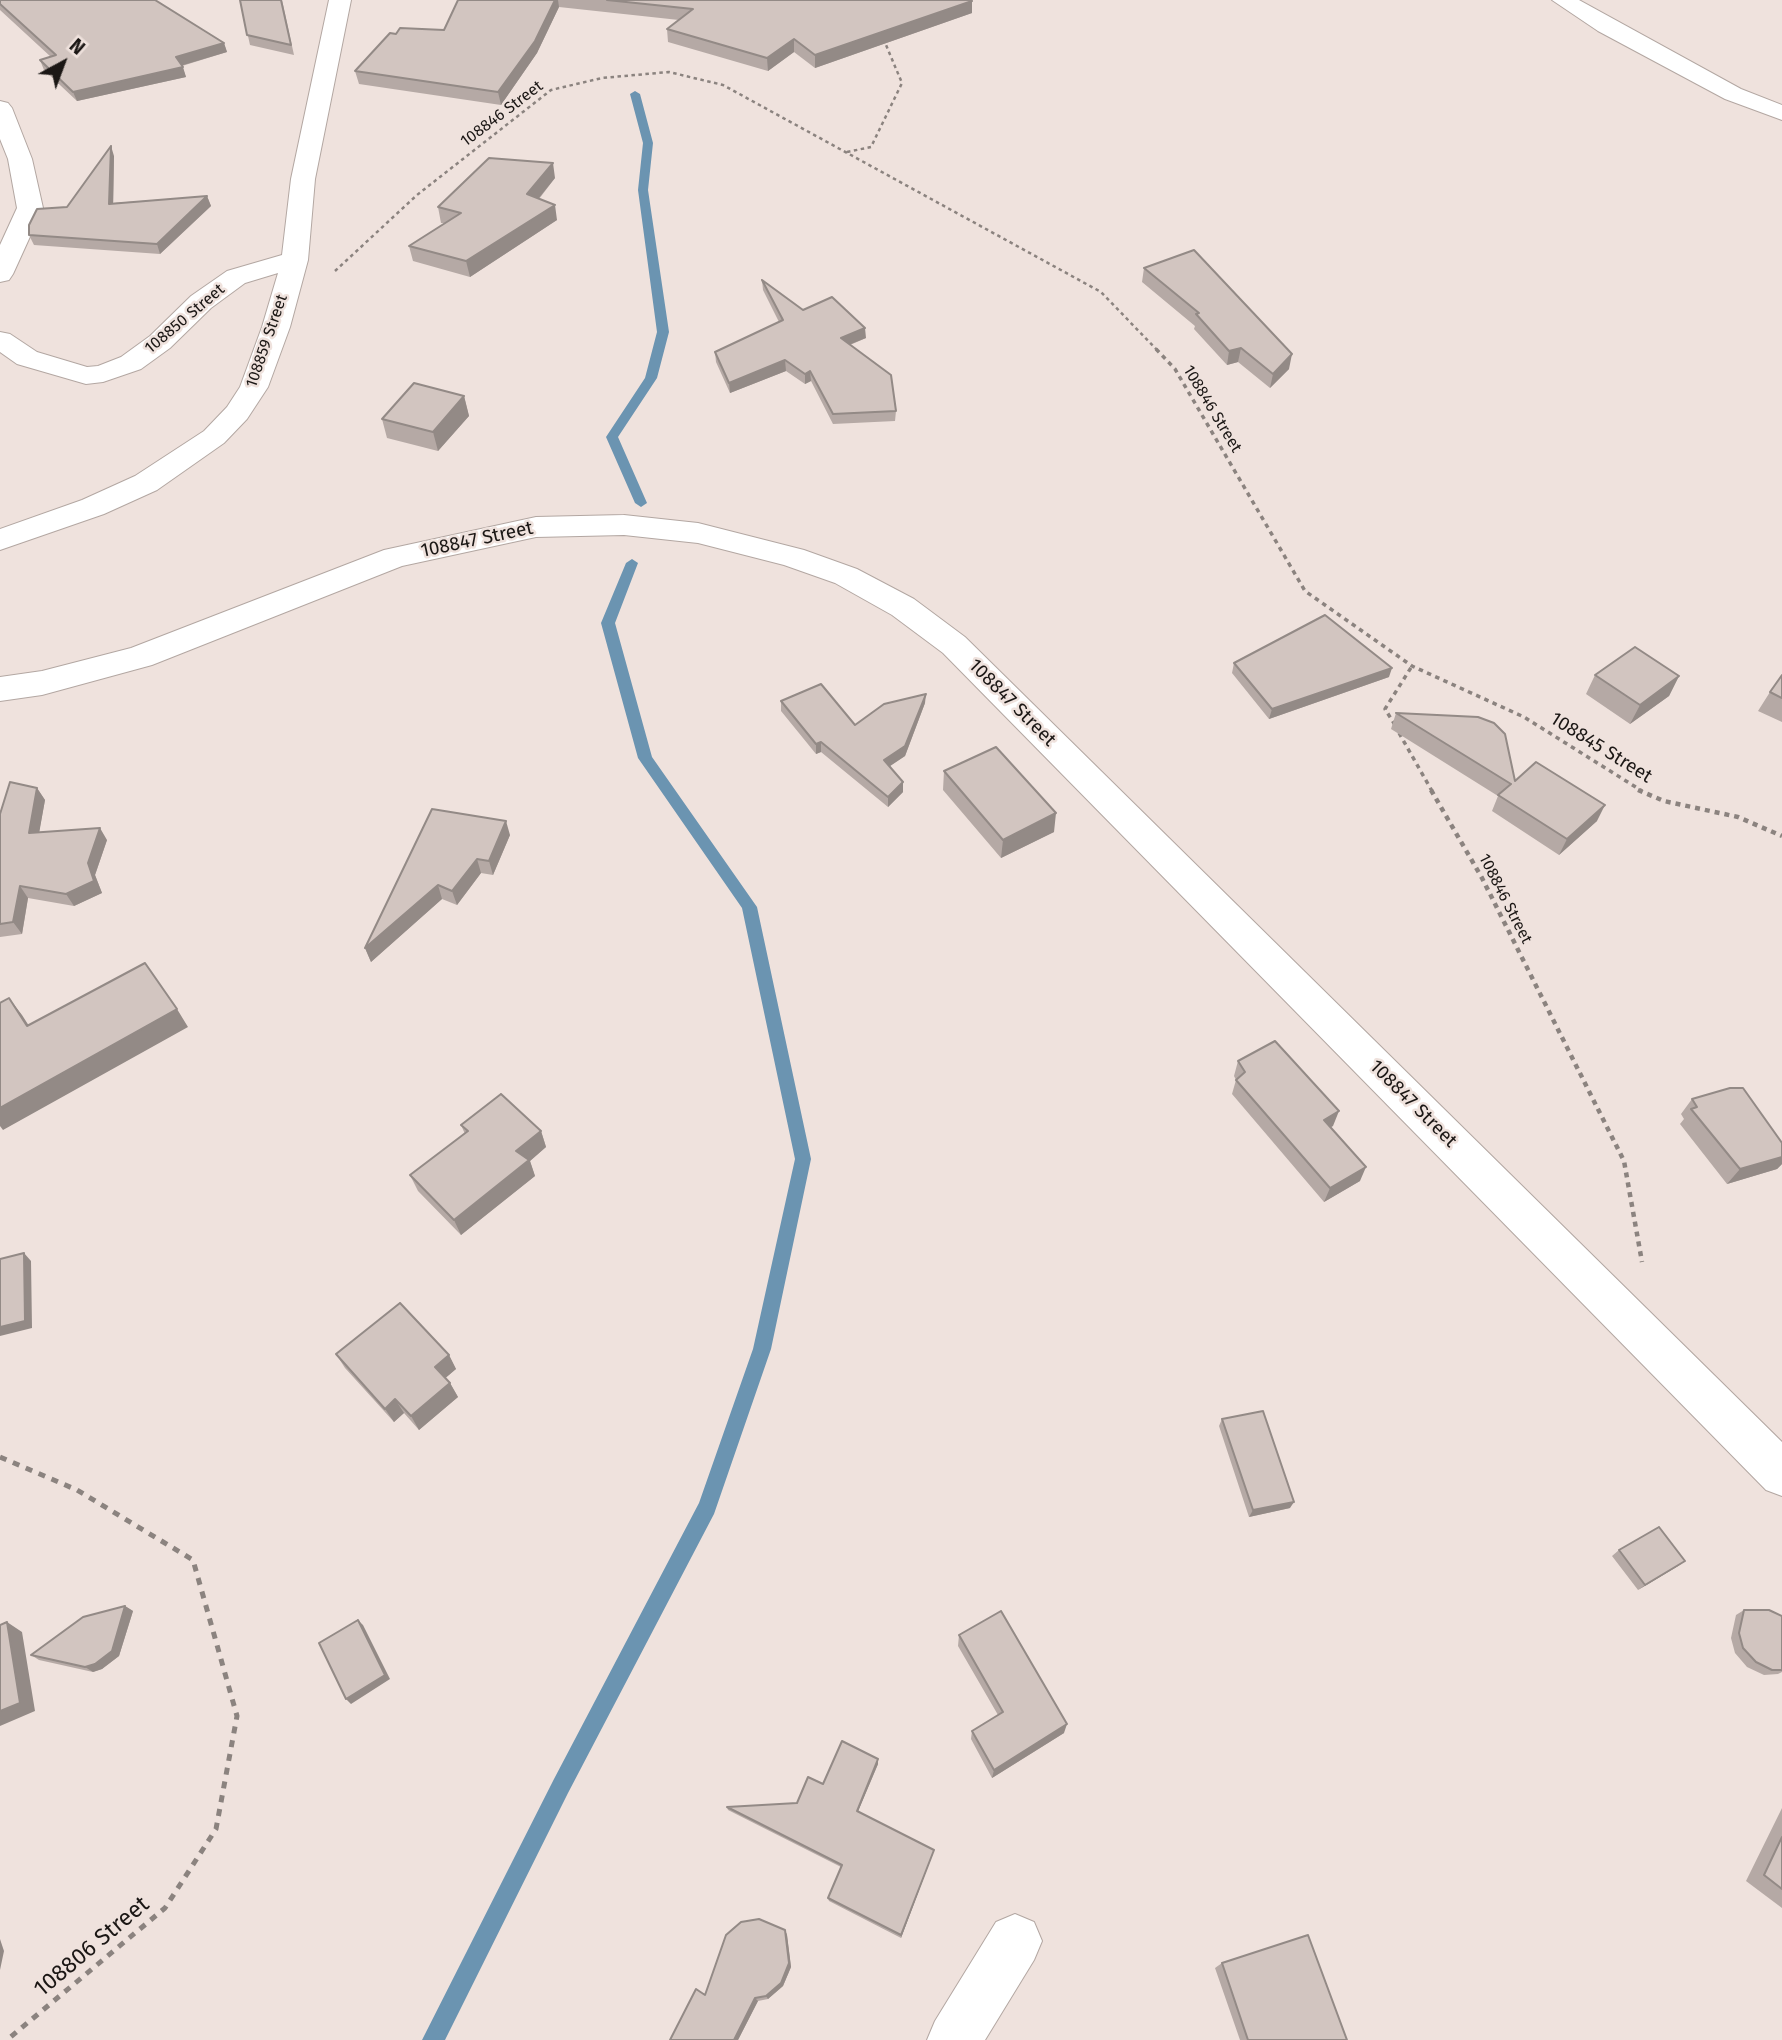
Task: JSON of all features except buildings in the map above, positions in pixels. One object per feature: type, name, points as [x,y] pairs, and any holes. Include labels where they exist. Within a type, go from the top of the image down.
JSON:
[{"type":"street","name":"108859 Street","points":[[0,540],[93,507],[146,483],[214,437],[237,413],[254,387],[276,327],[295,260],[303,179],[340,0]]},
{"type":"street","points":[[1563,0],[1732,94],[1782,113]]},
{"type":"street","points":[[0,108],[19,159],[30,208],[0,274]]},
{"type":"street","name":"108850 Street","points":[[0,340],[27,359],[86,376],[103,374],[141,356],[160,342],[201,302],[236,277],[295,260]]},
{"type":"street","name":"108847 Street","points":[[0,690],[42,683],[140,657],[396,557],[536,527],[624,525],[698,533],[793,557],[846,576],[903,607],[954,645],[1782,1474]]},
{"type":"street","points":[[954,2040],[1015,1941]]},
{"type":"path","points":[[845,152],[871,147],[902,83],[886,45],[878,38]]},
{"type":"path","name":"108846 Street","points":[[276,327],[417,195],[551,90],[602,78],[669,72],[723,85],[1101,292],[1175,369],[1305,592],[1412,666],[1385,709],[1482,878],[1624,1161],[1643,1268]]},
{"type":"path","name":"108845 Street","points":[[1412,666],[1524,716],[1630,786],[1664,801],[1738,817],[1782,836]]},
{"type":"path","name":"108806 Street","points":[[0,1457],[76,1490],[193,1560],[237,1716],[216,1829],[165,1908],[7,2040]]},
{"type":"waterway","points":[[635,94],[648,143],[643,190],[663,332],[651,378],[612,437],[641,503]]},
{"type":"waterway","points":[[433,2040],[561,1786],[707,1507],[762,1349],[803,1159],[749,907],[645,758],[608,623],[632,563]]}]
